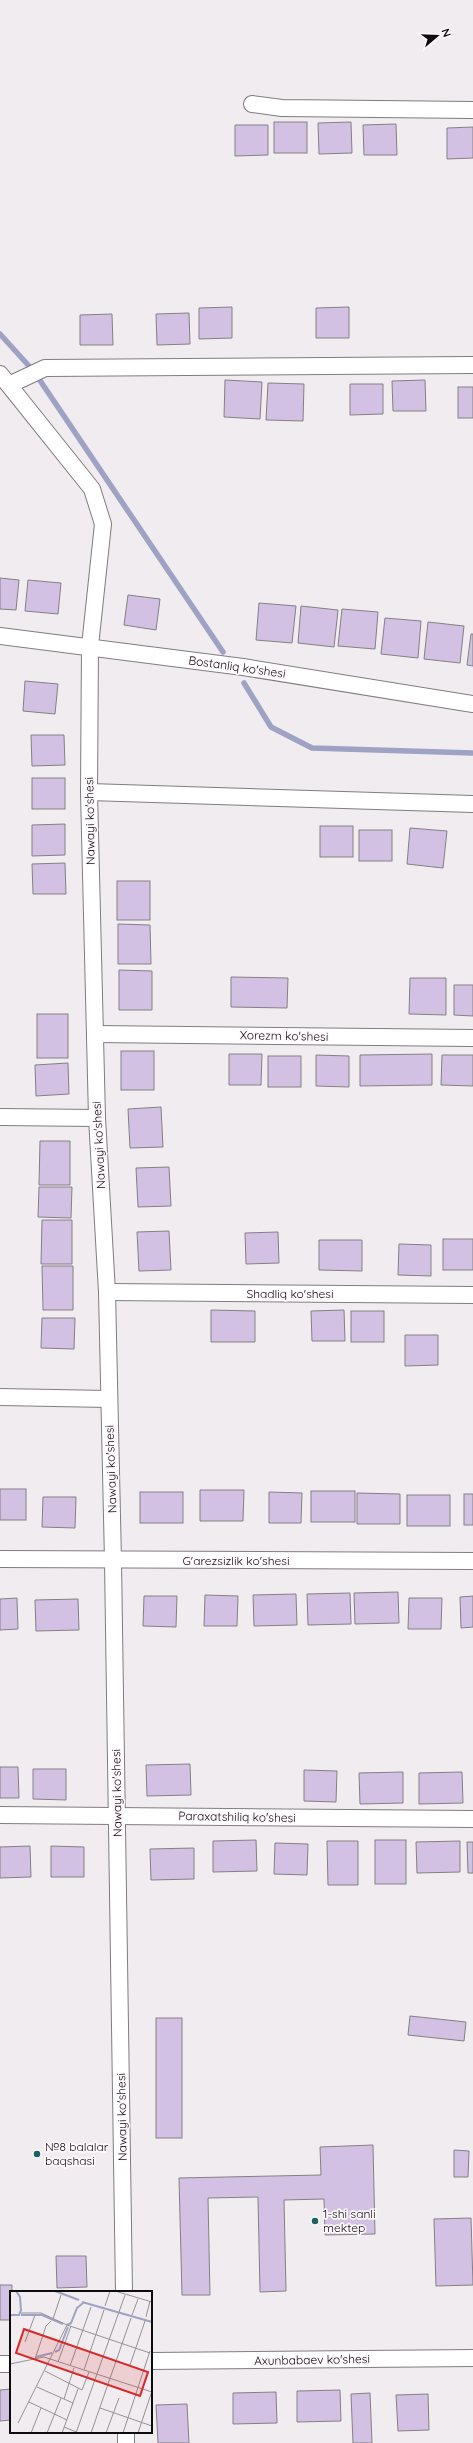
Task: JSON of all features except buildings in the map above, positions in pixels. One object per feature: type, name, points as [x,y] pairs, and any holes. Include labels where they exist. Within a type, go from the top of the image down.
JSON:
[{"type":"street","points":[[252,104],[282,108],[473,110]]},
{"type":"street","points":[[5,380],[45,368],[473,365]]},
{"type":"street","name":"Nawayi ko'shesi","points":[[5,380],[92,489],[103,524],[90,646],[89,792],[97,1118],[107,1292],[114,1561],[124,2291]]},
{"type":"street","name":"Bostanliq ko'shesi","points":[[0,636],[90,646],[243,667],[473,704]]},
{"type":"street","points":[[89,792],[473,804]]},
{"type":"street","name":"Xorezm ko'shesi","points":[[95,1034],[473,1038]]},
{"type":"street","points":[[0,1117],[97,1118]]},
{"type":"street","name":"Shadliq ko'shesi","points":[[107,1292],[473,1295]]},
{"type":"street","points":[[0,1397],[109,1399]]},
{"type":"street","name":"G'arezsizlik ko'shesi","points":[[0,1559],[114,1561],[473,1561]]},
{"type":"street","name":"Paraxatshiliq ko'shesi","points":[[0,1815],[473,1819]]},
{"type":"street","name":"Axunbabaev ko'shesi","points":[[152,2361],[473,2358]]},
{"type":"waterway","points":[[0,334],[29,366]]},
{"type":"waterway","points":[[39,379],[223,652]]},
{"type":"waterway","points":[[244,683],[271,727],[312,748],[473,753]]},
{"type":"place","name":"№8 balalar baqshasi","points":[[37,2154]]},
{"type":"place","name":"1-shi sanli mektep","points":[[315,2221]]}]
